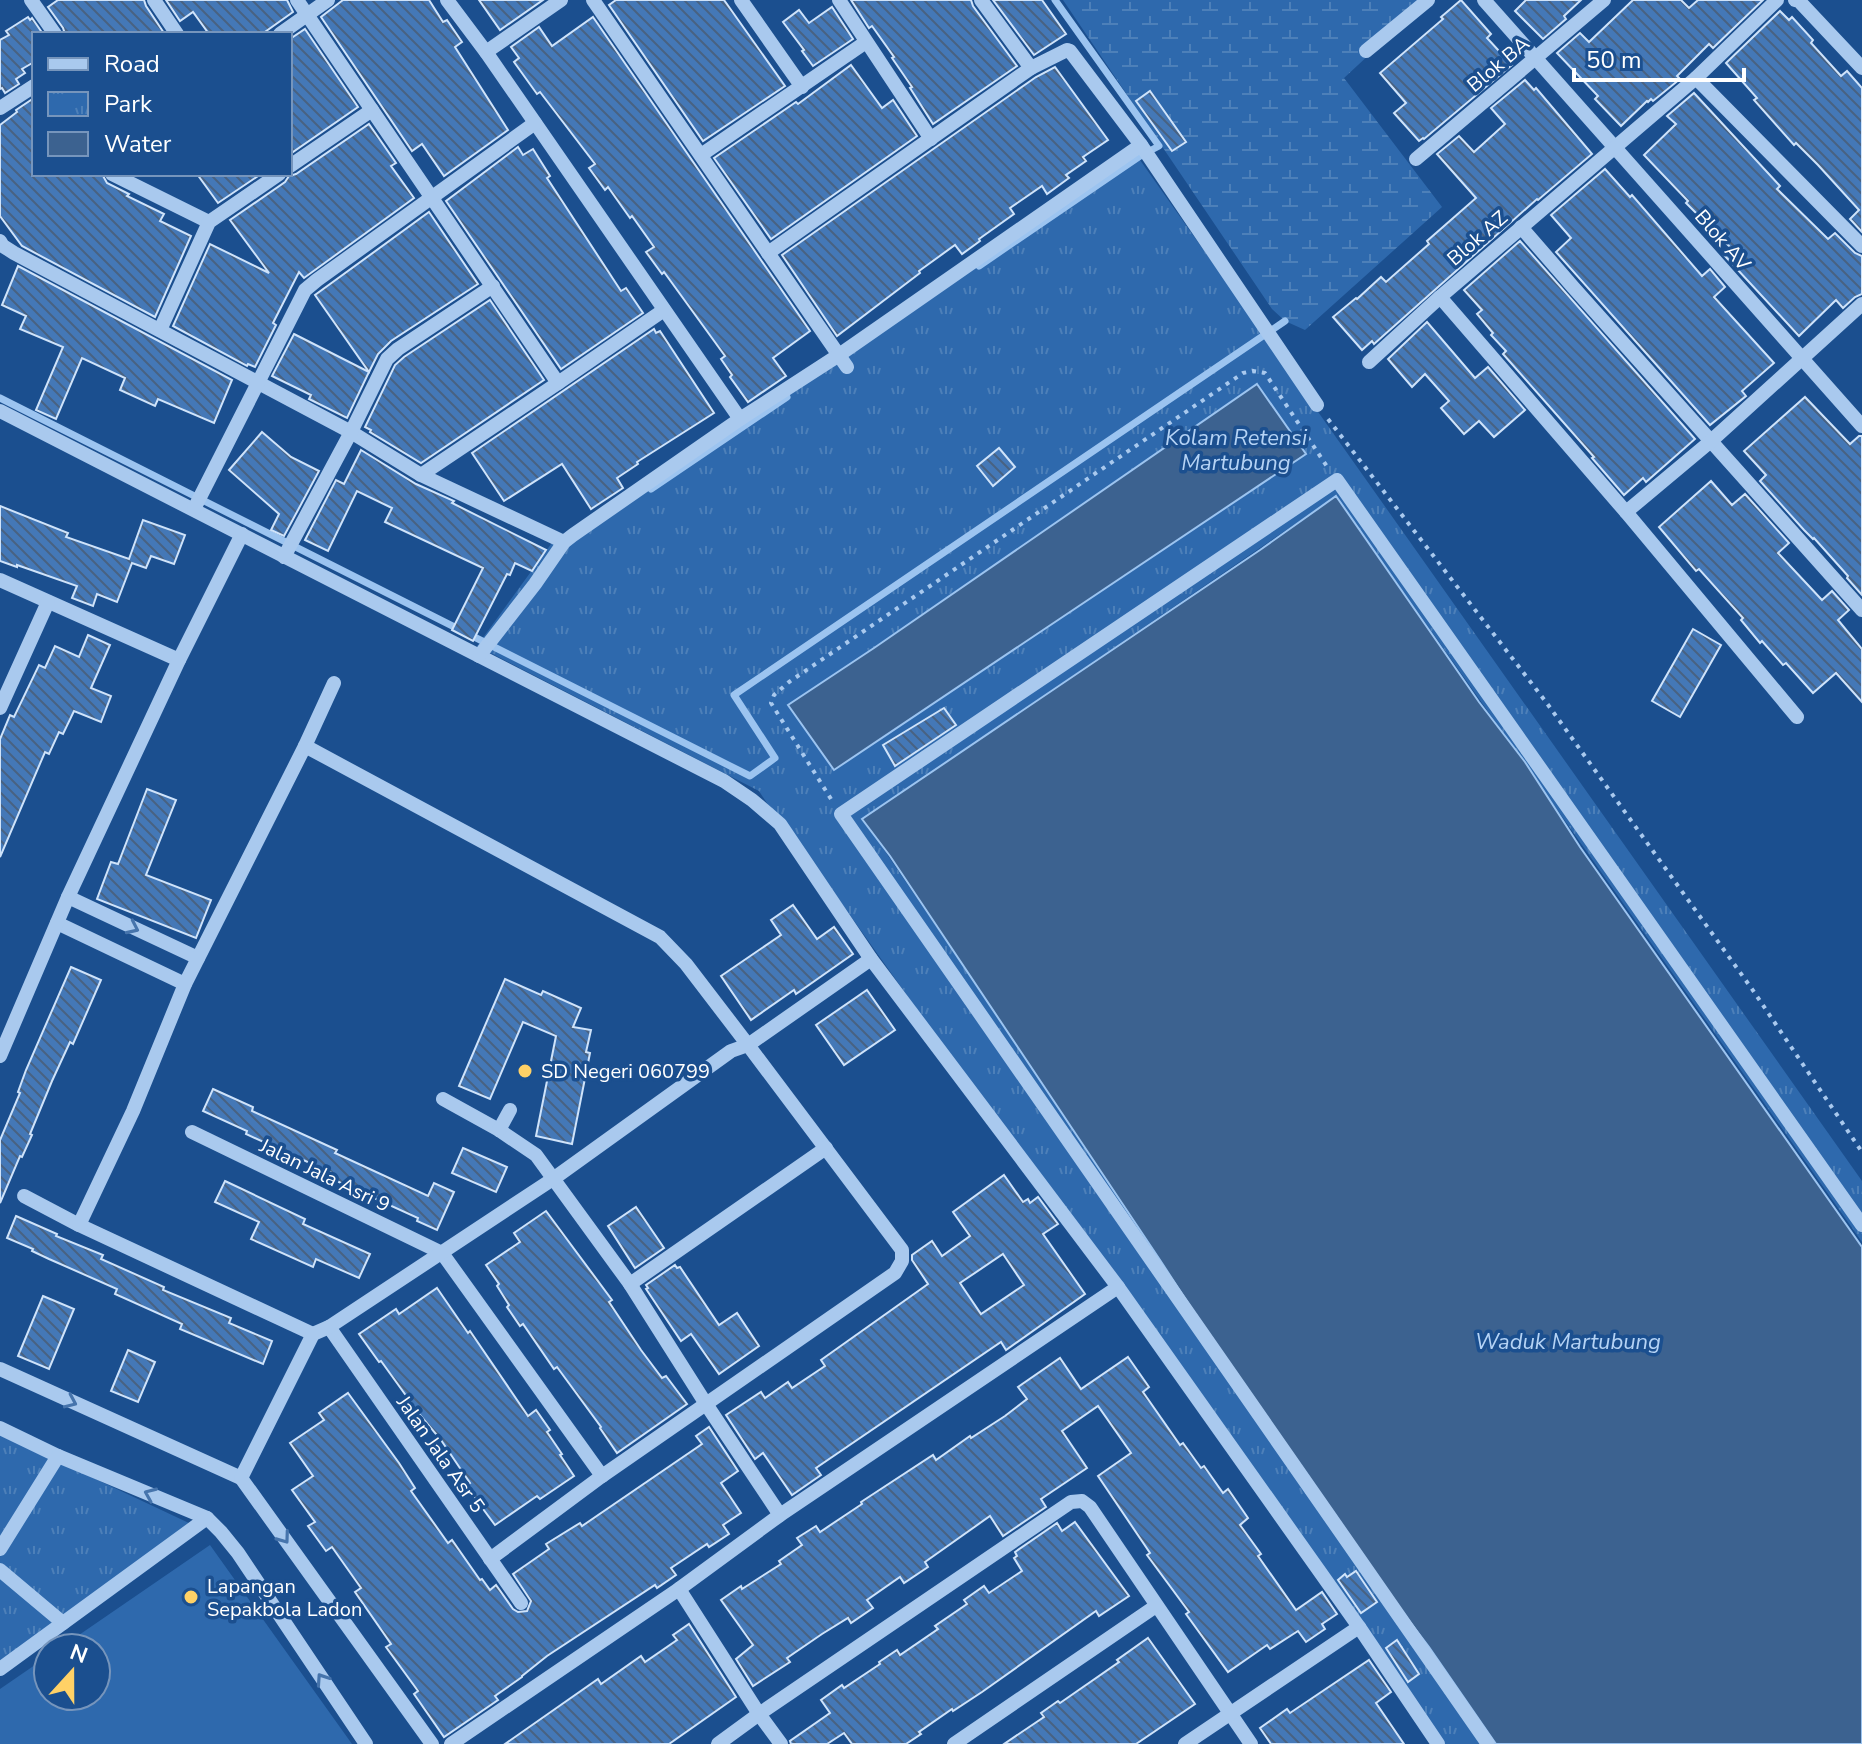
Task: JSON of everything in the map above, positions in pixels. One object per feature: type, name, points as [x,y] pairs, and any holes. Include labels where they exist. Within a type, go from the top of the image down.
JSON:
[{"type":"street","points":[[31,0],[54,32]]},
{"type":"street","points":[[154,0],[176,32]]},
{"type":"street","points":[[297,0],[558,383]]},
{"type":"street","points":[[283,32],[328,0]]},
{"type":"street","points":[[447,0],[740,419]]},
{"type":"street","points":[[486,52],[561,0]]},
{"type":"street","points":[[593,0],[842,359]]},
{"type":"street","points":[[839,0],[931,139]]},
{"type":"street","points":[[981,0],[1031,68]]},
{"type":"street","points":[[1366,51],[1428,0]]},
{"type":"street","name":"Blok AV","points":[[1484,0],[1862,426]]},
{"type":"street","name":"Blok BA","points":[[1416,159],[1604,0]]},
{"type":"street","name":"Blok AZ","points":[[1369,362],[1440,297],[1696,78],[1777,0]]},
{"type":"street","points":[[1795,0],[1862,68]]},
{"type":"street","points":[[743,1],[802,87]]},
{"type":"street","points":[[701,155],[866,42]]},
{"type":"street","points":[[768,253],[1031,68],[1070,51],[1142,145],[1317,405]]},
{"type":"street","points":[[1696,78],[1862,246]]},
{"type":"street","points":[[0,108],[32,87]]},
{"type":"street","points":[[292,165],[372,110]]},
{"type":"street","points":[[195,508],[305,290],[535,123]]},
{"type":"street","points":[[481,654],[564,542],[740,419],[842,359],[1142,145]]},
{"type":"street","points":[[116,176],[209,222]]},
{"type":"street","points":[[160,330],[209,222],[276,176]]},
{"type":"street","points":[[1521,227],[1862,610]]},
{"type":"street","points":[[0,241],[14,253],[351,432],[421,475],[564,542]]},
{"type":"street","points":[[285,555],[387,359],[493,286]]},
{"type":"street","points":[[1440,297],[1626,512],[1797,717]]},
{"type":"street","points":[[1626,512],[1711,441],[1862,304]]},
{"type":"street","points":[[421,475],[664,310]]},
{"type":"street","points":[[0,411],[481,654],[724,781],[780,824],[871,959],[1118,1287],[1438,1744]]},
{"type":"street","points":[[1488,1744],[841,814],[1337,480],[1862,1225]]},
{"type":"street","points":[[0,1056],[68,897],[242,534]]},
{"type":"street","points":[[0,580],[179,660]]},
{"type":"street","points":[[0,708],[48,602]]},
{"type":"street","points":[[79,1225],[133,1111],[185,984],[334,683]]},
{"type":"street","points":[[305,746],[660,937],[686,964],[902,1250],[902,1261],[895,1273],[602,1476],[490,1559]]},
{"type":"street","points":[[68,897],[198,958]]},
{"type":"street","points":[[57,923],[185,984]]},
{"type":"street","points":[[241,1478],[313,1334],[329,1327],[553,1179],[731,1051],[748,1045],[871,959]]},
{"type":"street","points":[[443,1099],[536,1155],[630,1284],[780,1515]]},
{"type":"street","points":[[499,1130],[510,1110]]},
{"type":"street","name":"Jalan Jala Asri 9","points":[[192,1132],[442,1253]]},
{"type":"street","points":[[630,1284],[826,1148]]},
{"type":"street","points":[[24,1196],[79,1225],[313,1334]]},
{"type":"street","points":[[442,1253],[602,1476]]},
{"type":"street","points":[[451,1744],[679,1589],[780,1515],[1118,1287]]},
{"type":"street","name":"Jalan Jala Asr 5","points":[[329,1327],[521,1603]]},
{"type":"street","points":[[0,1369],[241,1478],[432,1744]]},
{"type":"street","points":[[0,1428],[58,1456],[207,1518],[238,1553],[366,1744]]},
{"type":"street","points":[[0,1549],[58,1456]]},
{"type":"street","points":[[718,1744],[1071,1502],[1082,1501],[1090,1507],[1251,1744]]},
{"type":"street","points":[[0,1669],[207,1518]]},
{"type":"street","points":[[0,1570],[63,1623]]},
{"type":"street","points":[[679,1589],[781,1744]]},
{"type":"street","points":[[954,1744],[1156,1606]]},
{"type":"street","points":[[1185,1744],[1359,1627]]},
{"type":"path","points":[[841,814],[776,713],[771,703],[774,695],[1243,373],[1265,373],[1337,480]]},
{"type":"path","points":[[1317,405],[1546,702],[1752,989],[1862,1152]]},
{"type":"green space","points":[[1063,0],[1428,0],[1344,78],[1442,207],[1305,330],[1285,321],[1272,309]]},
{"type":"green space","points":[[1135,153],[1862,1181],[1862,1242],[1336,496],[863,819],[1493,1744],[1439,1744],[803,849],[798,851],[759,791],[477,646],[554,540]]},
{"type":"green space","points":[[0,1434],[191,1524],[43,1632],[32,1632],[32,1640],[0,1663]]},
{"type":"green space","name":"Lapangan Sepakbola Ladon","points":[[210,1545],[352,1744],[0,1744],[0,1689],[32,1667],[32,1712],[112,1712],[112,1632],[83,1632]]},
{"type":"water","name":"Kolam Retensi Martubung","points":[[1257,384],[1306,454],[834,770],[788,705]]},
{"type":"water","name":"Waduk Martubung","points":[[1336,496],[1862,1247],[1862,1744],[1496,1744],[1429,1647],[1341,1531],[890,856],[862,819]]},
{"type":"building","points":[[58,0],[144,0],[163,32],[64,32],[48,7]]},
{"type":"building","points":[[166,0],[287,0],[293,12],[265,32],[208,32],[193,12],[180,21]]},
{"type":"building","points":[[343,0],[429,0],[443,22],[447,20],[462,42],[455,47],[508,130],[444,176],[422,144],[412,151],[321,17]]},
{"type":"building","points":[[479,0],[543,0],[500,30]]},
{"type":"building","points":[[616,0],[724,0],[785,86],[703,141],[609,5]]},
{"type":"building","points":[[851,0],[971,0],[1017,66],[933,124],[894,57],[872,26],[869,28]]},
{"type":"building","points":[[993,0],[1042,0],[1066,34],[1034,55]]},
{"type":"building","points":[[1461,0],[1491,34],[1487,38],[1512,65],[1419,141],[1394,113],[1406,103],[1380,73]]},
{"type":"building","points":[[1526,0],[1581,0],[1564,16],[1566,19],[1543,39],[1515,11]]},
{"type":"building","points":[[1633,0],[1681,0],[1689,8],[1698,0],[1763,0],[1713,48],[1709,44],[1677,76],[1680,79],[1653,101],[1647,101],[1621,126],[1595,99],[1598,96],[1557,53],[1580,33],[1589,42]]},
{"type":"building","points":[[832,7],[853,39],[813,66],[783,22],[799,10],[809,23]]},
{"type":"building","points":[[1780,11],[1789,20],[1792,17],[1841,76],[1847,71],[1862,88],[1862,232],[1850,219],[1859,210],[1796,143],[1794,145],[1726,63]]},
{"type":"building","points":[[28,17],[42,32],[32,32],[32,63],[22,69],[25,73],[16,79],[19,84],[5,93],[0,89],[0,40],[9,35],[6,31]]},
{"type":"building","points":[[593,17],[810,331],[773,358],[786,376],[748,402],[721,359],[725,356],[646,252],[654,247],[608,187],[605,190],[589,168],[595,164],[514,62],[519,58],[511,47],[539,27],[552,46]]},
{"type":"building","points":[[305,29],[358,107],[292,153],[292,38]]},
{"type":"building","points":[[851,65],[882,108],[893,100],[917,136],[771,239],[714,158],[796,102],[798,104]]},
{"type":"building","points":[[1055,67],[1108,140],[1083,157],[1086,161],[1047,194],[1042,186],[1010,208],[1014,214],[980,241],[962,254],[955,245],[837,336],[782,255],[1036,77]]},
{"type":"building","points":[[1525,80],[1534,90],[1536,88],[1592,154],[1374,344],[1372,341],[1362,350],[1333,317],[1381,277],[1386,282],[1476,198],[1437,154],[1459,136],[1474,152],[1505,124],[1491,108]]},
{"type":"building","points":[[1150,91],[1186,142],[1172,151],[1136,101]]},
{"type":"building","points":[[1694,93],[1780,186],[1777,189],[1828,239],[1835,233],[1862,256],[1862,294],[1843,308],[1836,300],[1799,336],[1724,255],[1731,248],[1644,155],[1676,124],[1667,116]]},
{"type":"building","points":[[32,100],[32,176],[103,176],[107,183],[129,194],[127,196],[164,214],[160,221],[191,236],[155,317],[22,246],[0,216],[0,125]]},
{"type":"building","points":[[369,124],[396,163],[391,166],[414,198],[304,278],[299,272],[255,367],[247,366],[173,326],[210,244],[269,273],[230,220]]},
{"type":"building","points":[[518,147],[523,155],[533,149],[550,176],[547,178],[621,291],[626,288],[643,313],[561,369],[446,201]]},
{"type":"building","points":[[1605,169],[1630,197],[1632,195],[1702,276],[1710,269],[1725,287],[1714,297],[1774,363],[1742,391],[1746,396],[1710,425],[1556,252],[1571,238],[1551,215]]},
{"type":"building","points":[[198,176],[258,176],[218,203]]},
{"type":"building","points":[[429,212],[478,284],[391,341],[378,354],[369,372],[315,295]]},
{"type":"building","points":[[1520,241],[1695,439],[1646,482],[1643,478],[1624,495],[1503,354],[1506,351],[1477,314],[1482,310],[1464,290]]},
{"type":"building","points":[[18,266],[232,380],[214,423],[158,399],[155,406],[120,390],[125,378],[82,358],[56,419],[36,410],[63,347],[20,329],[26,316],[2,305]]},
{"type":"building","points":[[490,300],[544,380],[421,463],[370,432],[365,427],[395,365]]},
{"type":"building","points":[[1427,322],[1475,378],[1488,367],[1525,410],[1494,437],[1479,421],[1464,434],[1441,408],[1449,401],[1425,374],[1412,387],[1388,359]]},
{"type":"building","points":[[654,329],[656,333],[660,331],[714,413],[637,462],[617,478],[623,488],[591,509],[562,464],[504,501],[472,453]]},
{"type":"building","points":[[294,334],[369,372],[347,418],[309,399],[311,395],[272,376]]},
{"type":"building","points":[[1805,397],[1850,444],[1862,436],[1862,595],[1760,481],[1766,475],[1744,451]]},
{"type":"building","points":[[262,432],[291,457],[319,471],[284,536],[271,530],[279,514],[229,470]]},
{"type":"building","points":[[999,448],[1015,467],[993,486],[977,466]]},
{"type":"building","points":[[361,450],[416,484],[546,550],[532,571],[515,563],[473,641],[452,630],[483,568],[385,522],[392,508],[357,491],[328,551],[305,540],[336,480],[344,484]]},
{"type":"building","points":[[1711,481],[1732,505],[1745,494],[1789,543],[1778,553],[1822,600],[1832,591],[1849,610],[1838,620],[1862,649],[1862,702],[1836,673],[1813,693],[1786,663],[1783,665],[1762,641],[1760,643],[1741,620],[1743,618],[1699,569],[1696,571],[1659,527]]},
{"type":"building","points":[[0,506],[68,533],[66,537],[129,559],[143,520],[185,535],[174,564],[151,556],[146,568],[132,563],[117,602],[97,594],[93,606],[72,598],[77,586],[0,561]]},
{"type":"building","points":[[1693,629],[1721,645],[1680,717],[1652,701]]},
{"type":"building","points":[[88,635],[110,645],[91,688],[111,696],[101,722],[74,711],[63,734],[59,732],[49,754],[45,752],[0,857],[0,739],[39,665],[45,668],[55,646],[79,657]]},
{"type":"building","points":[[944,708],[956,725],[895,766],[883,745]]},
{"type":"building","points":[[147,789],[176,800],[146,875],[211,900],[196,938],[97,899],[111,862],[118,864]]},
{"type":"building","points":[[793,905],[817,939],[834,927],[853,954],[796,994],[794,990],[751,1020],[721,976],[781,935],[771,920]]},
{"type":"building","points":[[71,967],[101,980],[73,1044],[70,1042],[52,1081],[32,1135],[0,1203],[0,1140],[26,1070]]},
{"type":"building","points":[[505,979],[581,1008],[573,1027],[591,1030],[586,1052],[590,1053],[572,1144],[536,1136],[556,1036],[523,1022],[490,1099],[459,1086]]},
{"type":"building","points":[[867,990],[895,1030],[844,1065],[816,1025]]},
{"type":"building","points":[[213,1089],[253,1107],[252,1111],[337,1150],[335,1153],[428,1196],[434,1183],[454,1192],[437,1230],[417,1221],[418,1218],[330,1178],[332,1173],[203,1111]]},
{"type":"building","points":[[463,1148],[507,1167],[496,1192],[452,1173]]},
{"type":"building","points":[[1004,1175],[1023,1202],[1028,1199],[1030,1203],[1038,1197],[1058,1224],[1043,1234],[1085,1294],[1006,1350],[1001,1342],[816,1468],[821,1475],[792,1495],[763,1453],[755,1459],[726,1415],[761,1392],[765,1398],[788,1382],[792,1388],[825,1366],[821,1360],[928,1284],[912,1260],[912,1255],[932,1241],[942,1256],[970,1236],[953,1212]],"holes":[[[1003,1254],[1024,1285],[981,1314],[960,1283]]]},
{"type":"building","points":[[225,1181],[305,1219],[303,1224],[370,1254],[359,1278],[316,1259],[313,1267],[251,1239],[259,1222],[215,1202]]},
{"type":"building","points":[[636,1207],[664,1248],[635,1268],[608,1226]]},
{"type":"building","points":[[546,1211],[612,1300],[609,1302],[641,1350],[687,1404],[617,1453],[557,1367],[554,1369],[523,1324],[520,1326],[486,1265],[520,1242],[514,1233]]},
{"type":"building","points":[[16,1216],[103,1255],[101,1259],[164,1287],[163,1290],[231,1318],[229,1323],[272,1341],[263,1364],[180,1329],[182,1324],[115,1294],[117,1289],[7,1238]]},
{"type":"building","points":[[675,1265],[680,1267],[719,1325],[737,1313],[759,1346],[719,1374],[691,1334],[681,1341],[646,1289],[646,1285]]},
{"type":"building","points":[[437,1288],[528,1416],[536,1410],[574,1476],[540,1499],[537,1496],[495,1525],[466,1486],[470,1483],[441,1440],[359,1334],[396,1309],[399,1314]]},
{"type":"building","points":[[43,1296],[74,1309],[49,1369],[18,1356]]},
{"type":"building","points":[[128,1350],[155,1362],[138,1402],[111,1391]]},
{"type":"building","points":[[1128,1357],[1149,1387],[1143,1392],[1180,1445],[1183,1443],[1201,1468],[1204,1466],[1223,1493],[1228,1489],[1248,1518],[1240,1525],[1296,1610],[1322,1592],[1337,1614],[1322,1624],[1325,1629],[1306,1642],[1298,1631],[1270,1649],[1267,1645],[1228,1672],[1186,1614],[1189,1612],[1147,1555],[1150,1553],[1098,1476],[1131,1453],[1098,1406],[1062,1431],[1087,1468],[1041,1499],[1046,1507],[1003,1536],[990,1516],[925,1562],[928,1567],[904,1583],[900,1577],[867,1600],[873,1608],[851,1623],[848,1618],[822,1634],[787,1658],[790,1662],[753,1686],[736,1659],[753,1645],[721,1600],[781,1564],[779,1561],[802,1545],[797,1538],[816,1526],[820,1532],[933,1455],[936,1460],[1005,1416],[1027,1399],[1018,1387],[1060,1358],[1081,1389]]},
{"type":"building","points":[[348,1393],[399,1463],[415,1488],[411,1491],[448,1543],[452,1540],[480,1580],[490,1590],[496,1585],[518,1612],[527,1611],[531,1601],[513,1574],[549,1549],[546,1544],[580,1523],[582,1526],[702,1444],[696,1436],[709,1427],[738,1471],[721,1483],[741,1513],[723,1525],[729,1534],[709,1547],[707,1544],[671,1568],[676,1575],[657,1588],[655,1585],[547,1656],[495,1696],[498,1700],[444,1737],[414,1694],[418,1691],[386,1647],[391,1644],[355,1592],[361,1588],[332,1547],[326,1551],[308,1526],[315,1522],[292,1490],[313,1476],[290,1443],[324,1420],[319,1413]]},
{"type":"building","points":[[1075,1522],[1129,1596],[1099,1616],[1096,1611],[906,1744],[852,1744],[844,1733],[827,1744],[791,1744],[790,1741],[830,1713],[821,1700],[842,1685],[844,1688],[897,1650],[900,1655],[938,1629],[935,1626],[967,1604],[964,1600],[984,1586],[989,1593],[1022,1571],[1014,1558],[1017,1556],[1015,1552],[1057,1523],[1062,1531]]},
{"type":"building","points":[[1356,1571],[1377,1602],[1361,1613],[1338,1580]]},
{"type":"building","points":[[689,1624],[736,1697],[669,1744],[505,1744],[598,1679],[601,1684],[641,1656],[645,1662],[677,1640],[673,1635]]},
{"type":"building","points":[[1148,1638],[1195,1704],[1136,1744],[1004,1744],[1044,1717],[1041,1713],[1119,1662],[1117,1660]]},
{"type":"building","points":[[1397,1640],[1419,1674],[1408,1682],[1386,1648]]},
{"type":"building","points":[[1369,1660],[1391,1692],[1376,1703],[1404,1744],[1271,1744],[1260,1728],[1287,1709],[1290,1713]]},
{"type":"waterway","points":[[979,266],[1159,146],[1055,0]]},
{"type":"waterway","points":[[0,398],[750,776],[775,758],[734,695],[1285,321]]},
{"type":"waterway","points":[[651,489],[787,397]]},
{"type":"place","name":"SD Negeri 060799","points":[[525,1071]]},
{"type":"place","name":"Lapangan Sepakbola Ladon","points":[[191,1597]]}]
